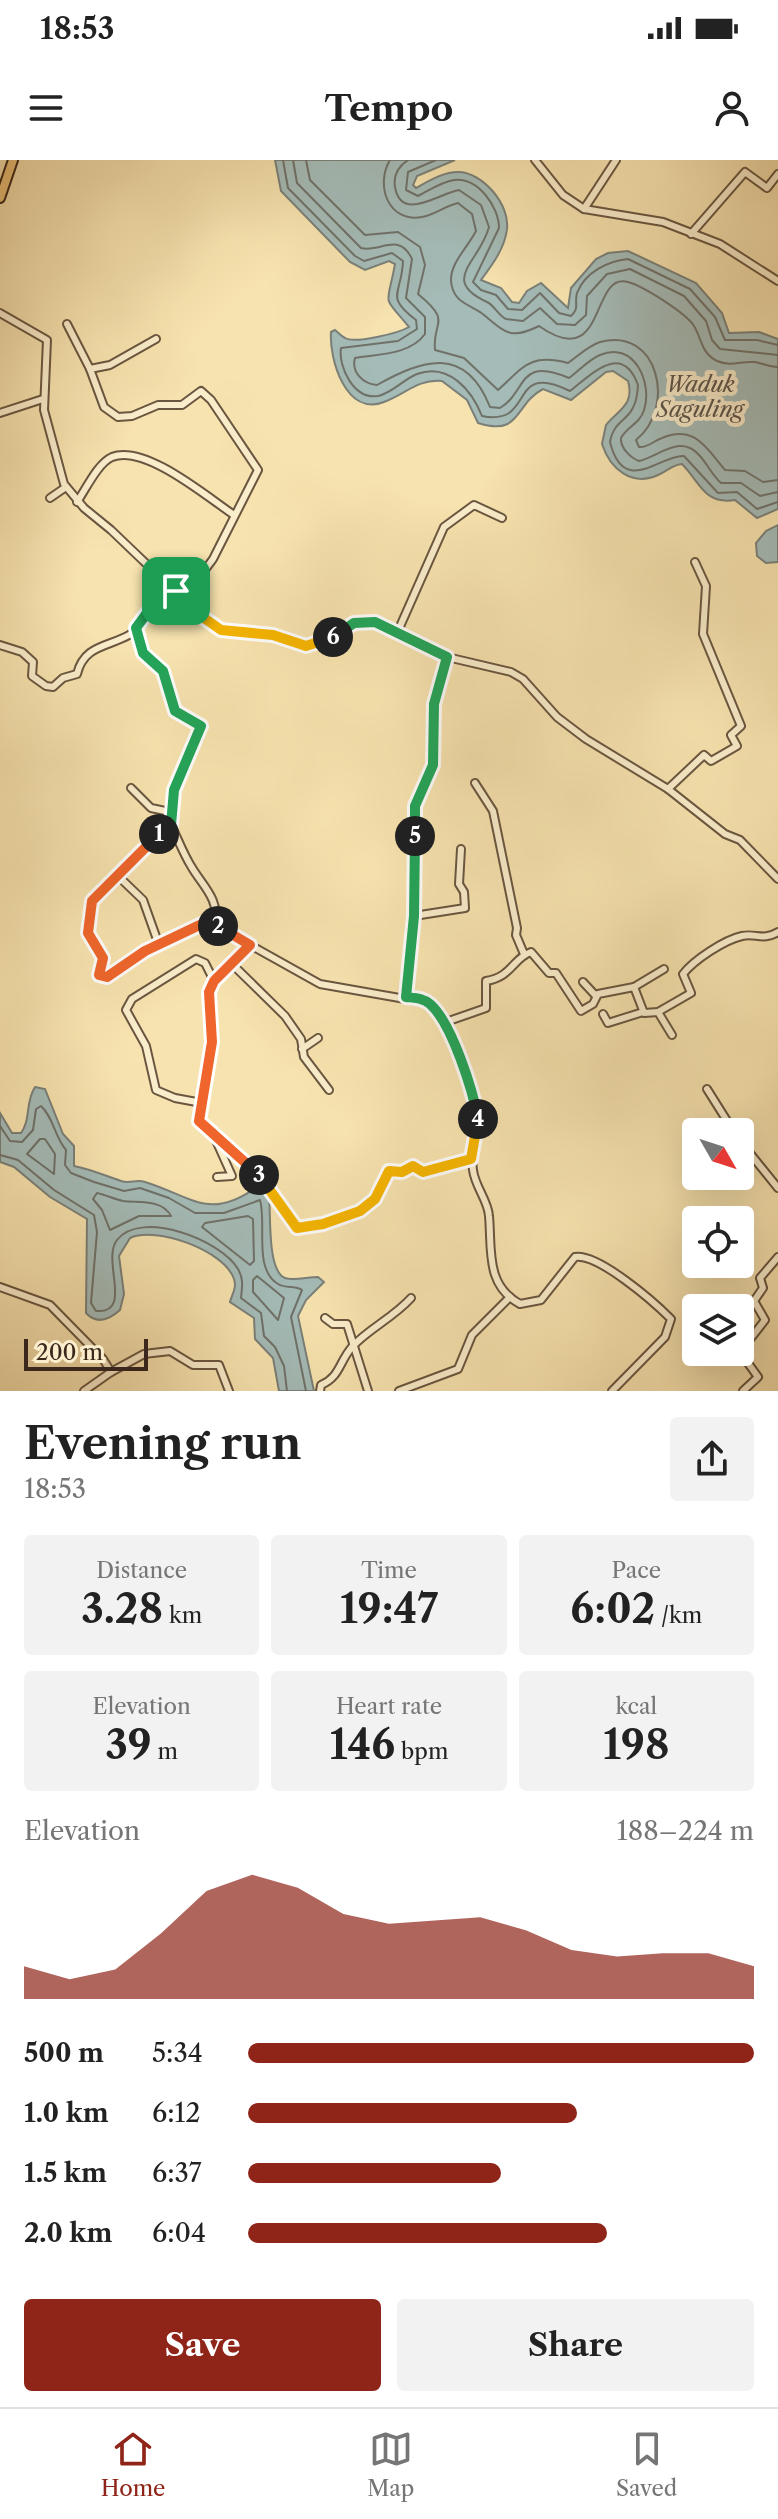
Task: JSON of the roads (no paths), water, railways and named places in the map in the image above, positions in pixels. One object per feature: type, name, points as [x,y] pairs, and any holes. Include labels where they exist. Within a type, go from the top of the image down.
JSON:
[{"type":"main road","points":[[0,198],[13,160]]},
{"type":"street","points":[[535,160],[563,195],[584,209],[651,219],[720,244],[778,281]]},
{"type":"street","points":[[584,209],[616,160]]},
{"type":"street","points":[[691,234],[745,172],[767,188],[778,174]]},
{"type":"street","points":[[0,313],[47,340],[43,399],[55,460],[66,487],[77,502],[205,620],[232,633],[273,635],[310,646],[360,621],[380,624],[447,657],[517,675],[557,717],[586,739],[668,789],[725,834],[740,840],[778,879]]},
{"type":"street","points":[[67,324],[90,369],[104,407],[118,417],[132,416],[158,405],[182,405],[199,391],[207,395],[258,467],[203,574],[186,592],[176,591]]},
{"type":"street","points":[[90,369],[110,365],[156,339]]},
{"type":"street","points":[[0,413],[43,399]]},
{"type":"street","points":[[77,502],[105,463],[127,455],[155,464],[234,515]]},
{"type":"street","points":[[50,498],[66,487]]},
{"type":"street","points":[[398,631],[446,523],[474,505],[502,518]]},
{"type":"street","points":[[668,789],[704,755],[711,761],[737,746],[731,735],[741,726],[703,634],[706,583],[695,562]]},
{"type":"street","points":[[0,645],[29,656],[33,662],[32,676],[53,687],[63,678],[77,675],[82,661],[99,645],[128,636],[168,584]]},
{"type":"street","points":[[136,628],[143,653],[163,671],[175,711],[201,726],[175,787],[170,812],[171,825],[190,865],[211,896],[216,909],[214,923]]},
{"type":"street","points":[[406,997],[414,916],[415,806],[433,765],[434,704],[447,657]]},
{"type":"street","points":[[475,783],[493,811],[516,935],[524,954]]},
{"type":"street","points":[[131,788],[151,808],[170,812]]},
{"type":"street","points":[[171,825],[92,903],[88,933],[103,958],[99,975],[107,977],[159,945],[206,922],[214,923],[320,984],[428,1003],[443,1023],[477,1112],[471,1159],[476,1188],[488,1211],[492,1270],[510,1297],[520,1304],[541,1300],[575,1257],[584,1256],[604,1265],[670,1317],[672,1323],[665,1337],[612,1391]]},
{"type":"street","points":[[414,916],[465,908],[464,892],[459,884],[461,849]]},
{"type":"street","points":[[117,875],[143,900],[159,945]]},
{"type":"street","points":[[603,1014],[608,1023],[643,1012],[658,1012],[691,993],[683,973],[694,964],[740,936],[765,939],[778,932]]},
{"type":"street","points":[[250,945],[214,981],[209,992],[212,1042],[199,1121],[257,1173],[301,1229],[368,1206],[389,1171],[402,1172],[413,1166],[423,1172],[471,1159]]},
{"type":"street","points":[[443,1023],[487,1007],[486,981],[506,975],[524,954],[533,953],[548,972],[556,973],[581,1011],[593,1004],[596,996]]},
{"type":"street","points":[[202,1103],[175,1098],[156,1090],[146,1046],[126,1010],[132,999],[196,959],[205,963],[214,981]]},
{"type":"street","points":[[233,965],[285,1016],[301,1039],[304,1057],[329,1090]]},
{"type":"street","points":[[596,996],[634,987],[664,969]]},
{"type":"street","points":[[583,982],[596,996]]},
{"type":"street","points":[[634,987],[643,1012]]},
{"type":"street","points":[[658,1012],[672,1035]]},
{"type":"street","points":[[302,1049],[318,1038]]},
{"type":"street","points":[[707,1089],[725,1118]]},
{"type":"street","points":[[213,1134],[232,1175],[217,1177]]},
{"type":"street","points":[[754,1158],[778,1188]]},
{"type":"street","points":[[754,1334],[765,1319],[754,1301],[763,1288],[760,1278],[778,1257]]},
{"type":"street","points":[[0,1287],[50,1305],[103,1359],[111,1372]]},
{"type":"street","points":[[399,1391],[458,1369],[472,1335],[510,1297]]},
{"type":"street","points":[[320,1391],[321,1385],[336,1378],[355,1344],[390,1320],[411,1298]]},
{"type":"street","points":[[325,1318],[333,1324],[346,1323],[368,1391]]},
{"type":"street","points":[[84,1391],[144,1354],[170,1351],[193,1365],[219,1365],[229,1391]]},
{"type":"street","points":[[743,1391],[758,1377],[750,1366]]},
{"type":"water","name":"Waduk Saguling","points":[[275,160],[455,160],[417,176],[413,185],[416,188],[442,175],[458,172],[477,178],[493,192],[504,210],[507,229],[501,250],[481,280],[501,288],[512,302],[519,303],[527,291],[541,283],[568,308],[571,288],[596,259],[608,253],[628,251],[696,283],[722,313],[729,333],[759,332],[778,339],[778,509],[757,518],[735,500],[725,501],[709,496],[682,464],[658,475],[639,479],[616,468],[602,444],[606,425],[627,402],[630,389],[628,381],[613,371],[606,372],[571,400],[543,389],[503,426],[478,423],[467,400],[442,381],[418,385],[384,402],[371,404],[359,401],[342,383],[333,356],[331,332],[335,330],[345,338],[358,340],[409,327],[388,300],[395,264],[389,261],[365,270],[350,262],[281,191]]},
{"type":"water","points":[[778,525],[778,562],[766,563],[757,556],[756,543],[766,531]]},
{"type":"water","points":[[35,1087],[45,1089],[63,1134],[74,1146],[74,1166],[124,1182],[145,1182],[201,1203],[226,1203],[257,1187],[264,1188],[269,1196],[273,1254],[279,1273],[288,1279],[318,1277],[324,1282],[306,1300],[298,1316],[314,1391],[279,1391],[273,1358],[255,1339],[254,1318],[230,1302],[235,1282],[228,1268],[204,1250],[188,1243],[156,1235],[130,1238],[119,1256],[124,1294],[120,1310],[103,1319],[95,1319],[86,1313],[87,1219],[50,1197],[14,1167],[0,1162],[0,1113],[12,1133],[21,1133]]}]
